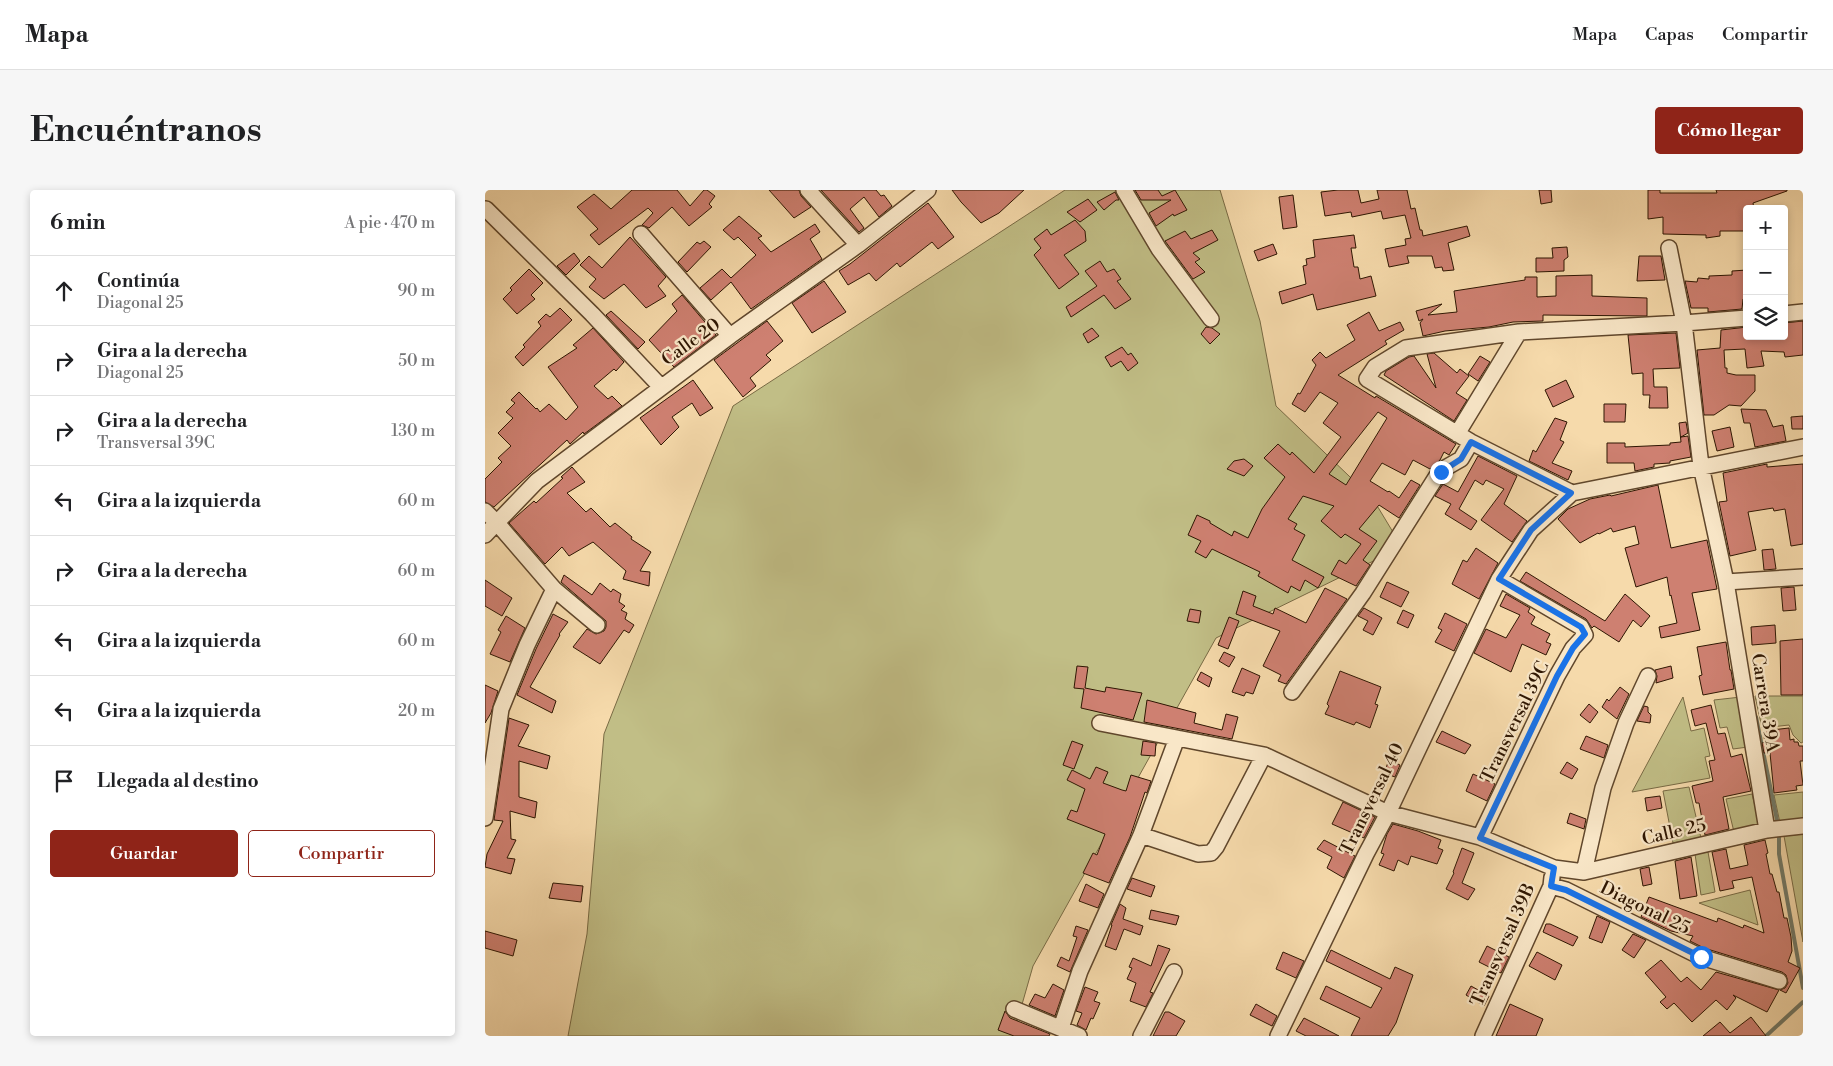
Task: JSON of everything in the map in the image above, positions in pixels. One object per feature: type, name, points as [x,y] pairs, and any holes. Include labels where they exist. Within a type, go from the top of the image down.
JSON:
[{"type":"street","points":[[809,190],[858,245]]},
{"type":"street","name":"Calle 20","points":[[485,536],[537,481],[730,336],[858,245],[928,190]]},
{"type":"street","points":[[1124,190],[1159,249],[1211,319]]},
{"type":"street","points":[[486,209],[592,314],[661,387]]},
{"type":"street","points":[[641,234],[730,336]]},
{"type":"street","name":"Carrera 39A","points":[[1669,248],[1684,323],[1701,466],[1775,829]]},
{"type":"street","points":[[1788,314],[1803,312]]},
{"type":"street","points":[[1743,318],[1519,332],[1406,348],[1375,367],[1367,379],[1471,442],[1571,493],[1803,447]]},
{"type":"street","points":[[1457,434],[1519,332]]},
{"type":"street","points":[[1292,692],[1363,593],[1441,472],[1461,459],[1471,442]]},
{"type":"street","name":"Transversal 40","points":[[1278,1036],[1366,854],[1388,813],[1499,579],[1531,530],[1571,493]]},
{"type":"street","points":[[485,511],[497,522],[554,589],[597,625]]},
{"type":"street","points":[[1726,582],[1803,577]]},
{"type":"street","name":"Transversal 39C","points":[[1480,838],[1557,676],[1573,648],[1585,634],[1581,627],[1499,579]]},
{"type":"street","points":[[485,818],[501,709],[527,645],[554,589]]},
{"type":"street","points":[[1584,872],[1603,788],[1626,723],[1648,676]]},
{"type":"street","points":[[1100,723],[1264,755],[1388,813],[1480,838],[1554,868]]},
{"type":"street","points":[[1061,1028],[1080,971],[1141,835],[1177,738]]},
{"type":"street","points":[[1141,835],[1198,854],[1211,853],[1217,847],[1264,755]]},
{"type":"street","name":"Calle 25","points":[[1554,868],[1584,872],[1775,829],[1803,826]]},
{"type":"street","name":"Transversal 39B","points":[[1483,1036],[1551,886],[1554,868]]},
{"type":"street","name":"Diagonal 25","points":[[1551,886],[1566,890],[1701,957],[1779,982]]},
{"type":"street","points":[[1141,1036],[1174,972]]},
{"type":"street","points":[[1015,1009],[1079,1036]]},
{"type":"shaded area","points":[[1065,190],[1220,190],[1260,321],[1276,406],[1373,499],[1402,547],[1216,638],[1033,966],[1013,1036],[568,1036],[587,934],[604,734],[733,406]]},
{"type":"shaded area","points":[[1755,696],[1803,696],[1803,742],[1801,743],[1793,735],[1789,725],[1762,728]]},
{"type":"shaded area","points":[[1683,697],[1691,731],[1704,728],[1710,756],[1705,757],[1710,778],[1632,792]]},
{"type":"shaded area","points":[[1741,697],[1748,747],[1733,749],[1727,727],[1720,728],[1714,700]]},
{"type":"shaded area","points":[[1689,787],[1701,838],[1673,843],[1663,791]]},
{"type":"shaded area","points":[[1803,792],[1803,819],[1780,823],[1774,795]]},
{"type":"shaded area","points":[[1752,794],[1760,826],[1734,832],[1726,799]]},
{"type":"shaded area","points":[[1803,834],[1803,942],[1784,836]]},
{"type":"shaded area","points":[[1708,852],[1715,892],[1701,895],[1695,854]]},
{"type":"shaded area","points":[[1750,890],[1758,925],[1699,903]]},
{"type":"building","points":[[632,190],[677,190],[690,206],[704,190],[715,196],[709,204],[712,207],[689,226],[672,207],[649,228],[642,225],[653,213],[648,208],[599,245],[590,235],[598,229],[577,207],[594,194],[611,209]]},
{"type":"building","points":[[769,190],[799,190],[801,196],[811,207],[794,218]]},
{"type":"building","points":[[821,190],[876,190],[881,196],[884,195],[892,206],[879,217],[864,197],[850,209],[864,228],[859,232]]},
{"type":"building","points":[[952,190],[1024,190],[999,213],[981,223]]},
{"type":"building","points":[[1135,190],[1158,190],[1162,196],[1175,190],[1187,210],[1174,216],[1173,214],[1156,226],[1149,213],[1171,200],[1141,200]]},
{"type":"building","points":[[1358,190],[1361,203],[1379,199],[1377,190],[1407,190],[1411,209],[1415,208],[1423,236],[1467,226],[1470,236],[1448,243],[1454,270],[1443,271],[1442,267],[1435,268],[1432,256],[1407,256],[1409,263],[1389,267],[1385,249],[1406,245],[1405,239],[1411,238],[1405,215],[1383,219],[1381,211],[1352,217],[1351,212],[1325,216],[1321,192]]},
{"type":"building","points":[[1539,190],[1551,190],[1552,202],[1541,204]]},
{"type":"building","points":[[1648,190],[1660,190],[1660,193],[1717,193],[1716,190],[1787,190],[1753,203],[1753,205],[1743,205],[1743,231],[1720,231],[1720,236],[1706,238],[1706,235],[1663,234],[1663,217],[1648,219]]},
{"type":"building","points":[[1115,192],[1119,200],[1116,200],[1104,210],[1097,202]]},
{"type":"building","points":[[1293,195],[1297,227],[1283,229],[1279,197]]},
{"type":"building","points":[[1088,199],[1097,210],[1080,222],[1067,212]]},
{"type":"building","points":[[928,203],[954,237],[938,249],[932,242],[900,267],[897,263],[876,281],[869,273],[848,285],[839,271]]},
{"type":"building","points":[[739,216],[762,236],[758,238],[771,252],[815,224],[820,232],[810,239],[822,259],[751,309],[731,282],[711,300],[700,288],[722,269],[731,278],[756,255],[738,237],[734,240],[723,230]]},
{"type":"building","points":[[1075,220],[1085,231],[1086,241],[1064,255],[1079,274],[1059,289],[1034,255],[1041,248],[1034,239],[1047,229],[1051,235]]},
{"type":"building","points":[[1212,230],[1218,240],[1193,253],[1200,259],[1195,262],[1205,272],[1193,279],[1165,241],[1185,231],[1191,239]]},
{"type":"building","points":[[1354,235],[1356,248],[1351,248],[1354,267],[1358,267],[1360,279],[1371,276],[1376,296],[1317,310],[1313,294],[1282,304],[1279,292],[1306,284],[1303,266],[1307,265],[1306,259],[1315,257],[1313,240]]},
{"type":"building","points":[[630,237],[666,277],[658,286],[666,296],[646,308],[624,284],[604,299],[589,287],[596,279],[580,265],[589,256],[602,268]]},
{"type":"building","points":[[704,241],[711,247],[687,272],[678,262],[697,242],[700,244]]},
{"type":"building","points":[[1273,244],[1277,254],[1258,261],[1254,251]]},
{"type":"building","points":[[1567,247],[1568,257],[1564,260],[1564,271],[1536,272],[1536,258],[1553,258],[1552,248]]},
{"type":"building","points":[[574,253],[580,261],[566,275],[557,266]]},
{"type":"building","points":[[1639,256],[1661,256],[1665,280],[1637,281]]},
{"type":"building","points":[[1100,261],[1107,272],[1114,269],[1121,279],[1117,281],[1131,299],[1115,309],[1104,295],[1071,317],[1066,307],[1097,286],[1085,271]]},
{"type":"building","points":[[529,269],[543,283],[531,295],[535,299],[517,314],[503,299],[512,290],[510,288]]},
{"type":"building","points":[[1743,270],[1742,309],[1708,312],[1708,308],[1691,308],[1685,281],[1697,282],[1698,278],[1709,279],[1709,276],[1732,275],[1732,271]]},
{"type":"building","points":[[1592,275],[1592,296],[1647,298],[1647,316],[1543,315],[1543,321],[1513,322],[1489,327],[1445,331],[1423,336],[1420,323],[1423,319],[1419,321],[1416,311],[1442,304],[1428,315],[1457,312],[1454,291],[1525,280],[1525,277],[1537,277],[1537,297],[1556,296],[1556,276]]},
{"type":"building","points":[[824,281],[846,312],[812,333],[792,303]]},
{"type":"building","points":[[682,295],[716,335],[674,367],[649,340],[677,311],[672,304]]},
{"type":"building","points":[[560,308],[572,320],[523,366],[515,357],[525,347],[523,345],[541,326],[538,322],[546,314],[550,317]]},
{"type":"building","points":[[611,311],[645,342],[638,349],[606,315]]},
{"type":"building","points":[[1369,312],[1379,331],[1400,322],[1404,330],[1385,341],[1387,344],[1338,375],[1456,444],[1449,455],[1444,452],[1440,460],[1430,469],[1413,460],[1405,475],[1382,463],[1370,481],[1388,492],[1399,498],[1411,480],[1420,485],[1399,518],[1379,505],[1359,529],[1377,541],[1363,560],[1370,565],[1356,586],[1331,574],[1339,560],[1346,564],[1361,544],[1345,534],[1341,538],[1321,521],[1334,506],[1303,496],[1288,519],[1297,524],[1294,529],[1305,535],[1292,560],[1324,577],[1318,588],[1305,580],[1300,591],[1291,586],[1288,593],[1258,576],[1260,572],[1212,549],[1206,558],[1195,552],[1201,541],[1188,535],[1197,515],[1210,521],[1210,523],[1232,536],[1234,531],[1248,538],[1262,509],[1285,477],[1264,458],[1278,444],[1290,455],[1292,452],[1314,473],[1341,437],[1323,423],[1338,403],[1320,392],[1305,412],[1292,404],[1298,393],[1300,394],[1316,365],[1312,360],[1320,352],[1326,358],[1355,340],[1347,325]],"holes":[[[1378,412],[1387,418],[1346,485],[1329,474]]]},
{"type":"building","points":[[767,321],[783,341],[766,355],[771,360],[750,378],[756,386],[743,397],[714,360]]},
{"type":"building","points":[[1803,321],[1803,355],[1785,357],[1784,352],[1761,351],[1764,366],[1747,368],[1745,349],[1724,350],[1727,373],[1755,375],[1755,391],[1741,406],[1729,405],[1714,415],[1704,415],[1697,350],[1720,348],[1721,330],[1743,327],[1743,340],[1788,340],[1788,323]]},
{"type":"building","points":[[1206,327],[1212,328],[1220,334],[1210,344],[1201,334]]},
{"type":"building","points":[[593,328],[624,362],[616,371],[614,369],[594,386],[608,399],[612,396],[622,406],[584,434],[583,432],[570,444],[567,440],[494,507],[485,502],[485,479],[502,462],[498,458],[511,446],[498,433],[513,418],[506,412],[515,403],[511,400],[519,392],[540,412],[549,404],[566,420],[578,407],[548,367],[577,348],[573,345]]},
{"type":"building","points":[[1092,328],[1099,336],[1088,343],[1083,334]]},
{"type":"building","points":[[1676,333],[1680,368],[1653,369],[1654,387],[1667,387],[1668,408],[1649,408],[1650,395],[1643,395],[1643,373],[1632,374],[1628,335]]},
{"type":"building","points":[[1122,347],[1128,355],[1131,353],[1138,363],[1128,371],[1121,361],[1111,367],[1105,357]]},
{"type":"building","points":[[1434,353],[1457,373],[1460,369],[1469,376],[1456,393],[1467,400],[1454,421],[1384,375],[1386,371],[1414,356],[1436,388],[1427,354]]},
{"type":"building","points":[[1480,356],[1490,362],[1478,381],[1468,374]]},
{"type":"building","points":[[693,380],[713,408],[700,416],[692,403],[672,417],[679,427],[661,445],[640,418]]},
{"type":"building","points":[[1566,380],[1574,397],[1553,407],[1545,390]]},
{"type":"building","points":[[1604,404],[1626,404],[1625,422],[1604,422]]},
{"type":"building","points":[[1741,409],[1766,410],[1773,427],[1783,425],[1786,441],[1755,447],[1750,423],[1744,423]]},
{"type":"building","points":[[1803,416],[1803,429],[1792,429],[1791,417]]},
{"type":"building","points":[[1555,418],[1567,422],[1560,440],[1564,442],[1552,463],[1572,471],[1568,480],[1529,461],[1533,450],[1536,452]]},
{"type":"building","points":[[1686,422],[1688,433],[1681,437],[1688,436],[1691,457],[1670,461],[1670,463],[1654,464],[1654,467],[1635,471],[1634,463],[1607,463],[1607,443],[1625,443],[1625,447],[1670,445],[1670,443],[1681,442],[1679,423]]},
{"type":"building","points":[[1730,427],[1734,447],[1717,451],[1712,431]]},
{"type":"building","points":[[1478,456],[1517,476],[1504,504],[1527,521],[1512,542],[1481,520],[1504,489],[1486,480],[1483,485],[1475,480],[1459,509],[1477,521],[1471,530],[1445,514],[1451,504],[1435,496],[1443,484],[1458,492]]},
{"type":"building","points":[[1244,459],[1253,466],[1244,476],[1227,469],[1234,461]]},
{"type":"building","points":[[1767,464],[1767,467],[1803,464],[1803,544],[1791,546],[1785,509],[1774,511],[1773,508],[1748,512],[1756,550],[1730,556],[1719,502],[1727,501],[1723,473]]},
{"type":"building","points":[[572,467],[585,482],[567,493],[586,512],[591,508],[610,527],[615,523],[632,537],[631,539],[651,552],[640,571],[650,572],[649,586],[623,579],[626,571],[593,542],[569,556],[562,547],[545,564],[509,523],[534,501],[536,503]]},
{"type":"building","points":[[1658,485],[1671,548],[1707,540],[1717,589],[1692,593],[1700,630],[1661,638],[1659,627],[1677,623],[1667,577],[1636,587],[1625,548],[1639,544],[1635,526],[1613,532],[1611,528],[1580,543],[1558,519],[1568,509],[1590,499]]},
{"type":"building","points":[[1476,548],[1498,563],[1479,599],[1452,584],[1463,560],[1467,562]]},
{"type":"building","points":[[1773,549],[1776,569],[1764,570],[1762,550]]},
{"type":"building","points":[[1526,572],[1605,621],[1625,594],[1650,616],[1641,627],[1633,620],[1619,642],[1594,626],[1592,628],[1586,619],[1520,581]]},
{"type":"building","points":[[564,575],[592,595],[600,583],[611,592],[613,589],[621,594],[619,602],[625,606],[621,610],[627,613],[625,619],[634,625],[629,633],[624,630],[600,664],[573,647],[587,629],[596,634],[604,631],[606,621],[561,582]]},
{"type":"building","points":[[485,580],[512,598],[502,616],[485,606]]},
{"type":"building","points":[[1387,582],[1409,592],[1401,607],[1380,597]]},
{"type":"building","points":[[1794,587],[1796,610],[1783,611],[1781,588]]},
{"type":"building","points":[[1325,588],[1347,599],[1286,684],[1278,681],[1281,675],[1263,666],[1280,631],[1236,614],[1243,591],[1256,596],[1253,606],[1273,614],[1275,608],[1306,623]]},
{"type":"building","points":[[1506,594],[1530,608],[1528,612],[1535,617],[1531,624],[1550,634],[1546,642],[1551,644],[1546,655],[1522,644],[1511,672],[1474,653],[1486,629],[1506,638],[1520,615],[1500,606]]},
{"type":"building","points":[[1364,608],[1382,618],[1373,635],[1363,630],[1368,621],[1358,616]]},
{"type":"building","points":[[1190,609],[1201,611],[1199,623],[1187,621]]},
{"type":"building","points":[[1403,610],[1414,615],[1408,628],[1397,623]]},
{"type":"building","points":[[1445,613],[1467,624],[1454,651],[1435,642],[1442,630],[1438,628]]},
{"type":"building","points":[[553,614],[568,622],[559,634],[530,687],[556,701],[552,713],[517,695]]},
{"type":"building","points":[[506,616],[525,628],[510,662],[490,654],[501,632],[498,630]]},
{"type":"building","points":[[1229,617],[1239,621],[1228,649],[1218,645]]},
{"type":"building","points":[[1775,625],[1776,643],[1752,645],[1751,627]]},
{"type":"building","points":[[1803,639],[1803,695],[1781,695],[1780,641]]},
{"type":"building","points":[[1726,642],[1734,689],[1703,695],[1699,676],[1702,675],[1697,647]]},
{"type":"building","points":[[1224,652],[1235,657],[1229,667],[1219,661]]},
{"type":"building","points":[[1077,666],[1088,667],[1085,688],[1105,692],[1106,687],[1142,693],[1133,720],[1081,708],[1084,689],[1074,688]]},
{"type":"building","points":[[1671,666],[1673,678],[1656,683],[1657,676],[1655,670]]},
{"type":"building","points":[[1242,668],[1260,676],[1253,694],[1246,692],[1244,696],[1232,692]]},
{"type":"building","points":[[1340,671],[1381,687],[1375,704],[1378,705],[1370,728],[1356,722],[1354,725],[1325,714]]},
{"type":"building","points":[[1201,672],[1212,678],[1209,687],[1197,680]]},
{"type":"building","points":[[485,685],[498,691],[491,713],[485,723]]},
{"type":"building","points":[[1620,687],[1629,694],[1617,719],[1602,707],[1607,699],[1609,701]]},
{"type":"building","points":[[1147,700],[1196,713],[1194,723],[1222,730],[1226,714],[1238,717],[1232,739],[1144,722]]},
{"type":"building","points":[[1589,704],[1598,712],[1590,723],[1580,715]]},
{"type":"building","points":[[1711,705],[1718,734],[1725,733],[1731,757],[1742,754],[1751,791],[1723,797],[1729,829],[1705,835],[1699,803],[1696,803],[1692,786],[1713,781],[1709,761],[1715,760],[1706,723],[1695,726],[1691,710]]},
{"type":"building","points":[[1644,706],[1648,707],[1648,712],[1651,715],[1650,723],[1637,721]]},
{"type":"building","points":[[509,718],[529,725],[518,746],[550,756],[547,769],[519,761],[519,797],[537,802],[535,818],[510,811],[511,839],[516,840],[507,858],[515,859],[511,874],[485,867],[487,854],[503,821],[494,820]]},
{"type":"building","points":[[1789,728],[1790,740],[1794,739],[1794,742],[1798,742],[1799,746],[1803,746],[1803,761],[1800,761],[1803,785],[1796,786],[1797,790],[1774,793],[1770,753],[1764,753],[1762,743],[1765,742],[1763,731]]},
{"type":"building","points":[[1442,731],[1471,745],[1465,754],[1436,742]]},
{"type":"building","points":[[1586,736],[1608,745],[1604,758],[1580,749]]},
{"type":"building","points":[[1072,741],[1083,745],[1074,769],[1063,765]]},
{"type":"building","points":[[1143,741],[1156,743],[1155,756],[1141,755]]},
{"type":"building","points":[[1389,760],[1400,765],[1395,777],[1384,773]]},
{"type":"building","points":[[1567,762],[1578,769],[1572,779],[1560,773]]},
{"type":"building","points":[[1096,767],[1108,772],[1103,783],[1122,790],[1126,791],[1131,775],[1151,781],[1147,793],[1145,792],[1130,837],[1109,883],[1083,873],[1093,853],[1097,855],[1105,834],[1067,819],[1071,810],[1077,812],[1085,789],[1067,780],[1072,770],[1090,779]]},
{"type":"building","points":[[1473,774],[1495,784],[1487,801],[1466,791]]},
{"type":"building","points":[[1660,796],[1662,808],[1647,811],[1645,798]]},
{"type":"building","points":[[1343,802],[1375,817],[1364,838],[1332,824]]},
{"type":"building","points":[[1570,813],[1586,819],[1584,829],[1567,823]]},
{"type":"building","points":[[1393,824],[1441,840],[1438,848],[1443,850],[1437,864],[1411,856],[1408,865],[1398,860],[1394,871],[1379,865],[1384,854],[1381,853],[1387,834]]},
{"type":"building","points":[[1324,840],[1355,856],[1344,878],[1327,868],[1332,857],[1317,849]]},
{"type":"building","points":[[1765,840],[1770,874],[1772,874],[1777,892],[1779,892],[1784,918],[1787,918],[1791,937],[1792,951],[1788,962],[1800,968],[1786,993],[1780,990],[1785,988],[1788,983],[1786,975],[1782,972],[1704,948],[1690,941],[1693,936],[1671,931],[1641,917],[1649,897],[1717,922],[1718,918],[1743,928],[1744,925],[1764,933],[1752,877],[1732,881],[1734,888],[1720,891],[1712,852],[1726,849],[1730,869],[1748,865],[1744,845]]},
{"type":"building","points":[[1462,848],[1474,853],[1462,883],[1475,889],[1468,900],[1446,889],[1454,873]]},
{"type":"building","points":[[1691,857],[1697,896],[1680,899],[1675,861]]},
{"type":"building","points":[[1649,867],[1652,884],[1643,886],[1640,869]]},
{"type":"building","points":[[1132,878],[1155,886],[1151,897],[1127,889]]},
{"type":"building","points":[[553,883],[583,886],[581,902],[549,898]]},
{"type":"building","points":[[1086,884],[1104,894],[1098,908],[1079,901]]},
{"type":"building","points":[[1120,904],[1126,908],[1123,919],[1143,926],[1140,935],[1124,929],[1116,950],[1105,946]]},
{"type":"building","points":[[1151,910],[1179,916],[1176,925],[1149,919]]},
{"type":"building","points":[[1597,916],[1610,922],[1602,943],[1589,938]]},
{"type":"building","points":[[1546,924],[1550,924],[1578,937],[1573,946],[1543,932]]},
{"type":"building","points":[[1076,926],[1088,930],[1070,972],[1057,966],[1061,957],[1069,961],[1077,937],[1073,936]]},
{"type":"building","points":[[485,931],[517,940],[513,956],[485,948]]},
{"type":"building","points":[[1633,934],[1646,940],[1634,958],[1622,950]]},
{"type":"building","points":[[1158,945],[1170,949],[1150,992],[1153,993],[1146,1007],[1130,1001],[1136,983],[1127,979],[1132,968],[1129,967],[1133,958],[1151,966]]},
{"type":"building","points":[[1487,946],[1509,957],[1501,973],[1479,962]]},
{"type":"building","points":[[1331,950],[1390,979],[1395,967],[1413,975],[1396,1023],[1388,1036],[1351,1036],[1360,1018],[1320,999],[1326,986],[1371,1008],[1382,988],[1326,961]]},
{"type":"building","points":[[1283,952],[1304,961],[1296,978],[1276,969]]},
{"type":"building","points":[[1537,952],[1562,965],[1555,980],[1529,966]]},
{"type":"building","points":[[1661,960],[1681,982],[1687,977],[1701,990],[1716,972],[1779,990],[1767,1012],[1733,995],[1736,998],[1727,1010],[1716,1000],[1692,1022],[1674,1003],[1667,1009],[1660,1002],[1666,997],[1645,973]]},
{"type":"building","points":[[1053,984],[1064,990],[1055,1016],[1029,1005],[1035,994],[1045,998]]},
{"type":"building","points":[[1471,986],[1489,996],[1484,1006],[1466,995]]},
{"type":"building","points":[[1085,987],[1098,992],[1094,1001],[1100,1003],[1086,1030],[1077,1025],[1082,1013],[1076,1011]]},
{"type":"building","points":[[1256,1004],[1277,1016],[1272,1026],[1250,1015]]},
{"type":"building","points":[[1510,1004],[1543,1019],[1536,1036],[1496,1036]]},
{"type":"building","points":[[1005,1011],[1010,1018],[1050,1034],[1049,1036],[1014,1036],[998,1030]]},
{"type":"building","points":[[1165,1012],[1169,1012],[1185,1021],[1176,1036],[1153,1036]]},
{"type":"building","points":[[1751,1017],[1766,1036],[1703,1036],[1720,1022],[1730,1033]]},
{"type":"building","points":[[1304,1018],[1339,1036],[1306,1036],[1296,1031]]},
{"type":"waterway","points":[[1756,717],[1778,825]]},
{"type":"waterway","points":[[1779,832],[1779,854],[1803,988]]},
{"type":"waterway","points":[[1766,1036],[1803,1002]]},
{"type":"route","points":[[1441,472],[1461,459],[1471,442],[1571,493],[1531,530],[1499,579],[1581,627],[1585,634],[1573,648],[1557,676],[1480,838],[1554,868],[1551,886],[1566,890],[1701,957]]}]
